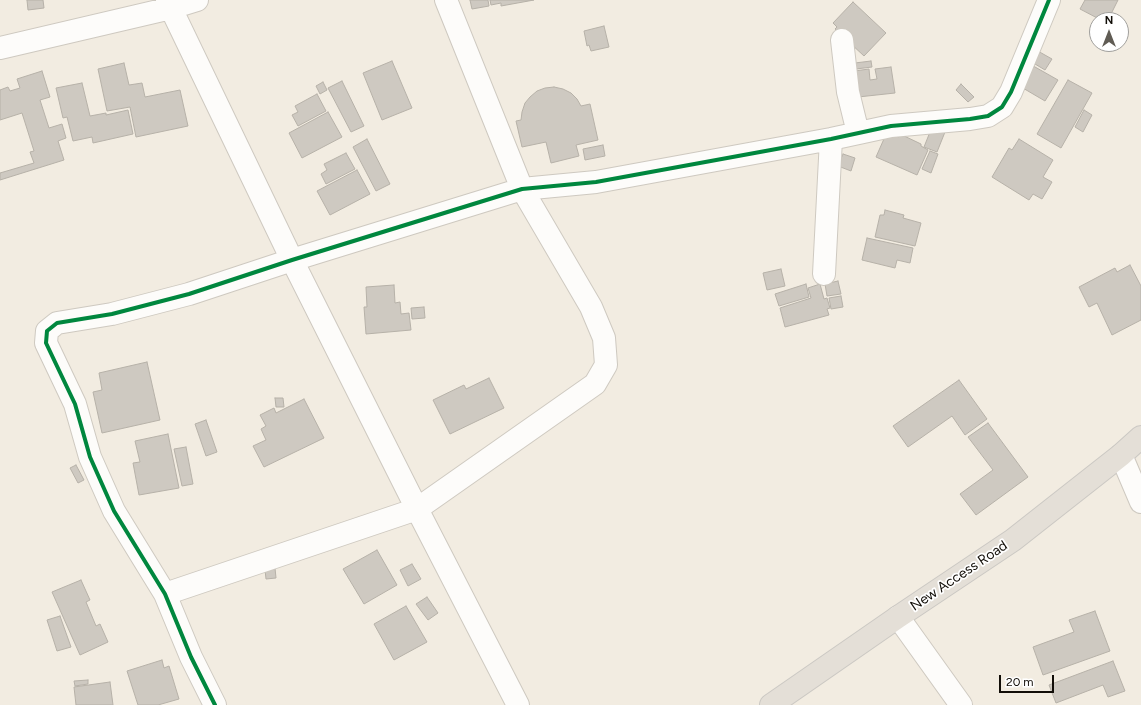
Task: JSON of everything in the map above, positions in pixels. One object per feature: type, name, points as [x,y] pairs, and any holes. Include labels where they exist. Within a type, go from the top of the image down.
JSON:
[{"type":"main road","name":"New Access Road","points":[[770,705],[1013,540],[1121,455],[1141,437]]},
{"type":"street","points":[[0,48],[169,4],[197,0]]},
{"type":"street","points":[[165,594],[418,509],[595,384],[606,365],[604,338],[591,307],[522,189],[446,0]]},
{"type":"street","points":[[214,705],[191,657],[165,594],[114,511],[90,457],[75,404],[46,343],[47,331],[57,323],[112,314],[189,294],[292,260],[522,189],[596,182],[832,140],[892,126],[988,116],[1002,107],[1011,92],[1049,0]]},
{"type":"street","points":[[169,4],[292,260],[518,705]]},
{"type":"street","points":[[842,40],[848,92],[858,133]]},
{"type":"street","points":[[824,274],[832,140]]},
{"type":"street","points":[[1121,455],[1141,502]]},
{"type":"street","points":[[898,617],[961,705]]},
{"type":"building","points":[[27,0],[43,0],[44,8],[28,10]]},
{"type":"building","points":[[470,0],[488,0],[489,6],[472,9]]},
{"type":"building","points":[[490,0],[534,0],[501,6],[501,3],[491,5]]},
{"type":"building","points":[[1085,0],[1118,0],[1112,12],[1089,12],[1089,14],[1080,9]]},
{"type":"building","points":[[853,2],[886,33],[864,56],[835,29],[837,27],[833,23]]},
{"type":"building","points":[[604,26],[609,47],[591,51],[589,45],[587,46],[584,31]]},
{"type":"building","points":[[1036,50],[1052,59],[1045,70],[1030,61]]},
{"type":"building","points":[[392,61],[412,108],[382,120],[363,73]]},
{"type":"building","points":[[871,61],[872,67],[856,69],[855,63]]},
{"type":"building","points":[[124,63],[129,85],[142,83],[145,97],[180,90],[188,126],[136,137],[130,107],[107,111],[98,69]]},
{"type":"building","points":[[1028,63],[1058,80],[1045,101],[1016,84]]},
{"type":"building","points":[[891,67],[895,93],[858,97],[854,71],[869,69],[870,80],[877,79],[875,69]]},
{"type":"building","points":[[42,71],[50,97],[40,100],[49,128],[62,124],[66,138],[58,141],[64,160],[0,180],[0,173],[34,163],[30,152],[34,151],[22,113],[0,120],[0,90],[8,87],[10,91],[20,88],[17,79]]},
{"type":"building","points":[[1068,80],[1092,93],[1061,148],[1037,134]]},
{"type":"building","points":[[342,81],[364,126],[351,132],[328,88]]},
{"type":"building","points":[[323,82],[327,90],[320,94],[316,86]]},
{"type":"building","points":[[82,83],[90,116],[106,113],[106,115],[128,110],[133,134],[93,143],[92,137],[73,141],[67,117],[63,118],[56,88]]},
{"type":"building","points":[[961,84],[974,97],[968,102],[956,90]]},
{"type":"building","points":[[554,87],[571,93],[581,106],[590,104],[598,140],[576,145],[579,156],[551,163],[546,142],[522,147],[516,121],[521,120],[525,103],[530,97],[537,91]]},
{"type":"building","points":[[317,94],[326,111],[298,126],[292,115],[298,112],[295,106]]},
{"type":"building","points":[[1084,110],[1092,115],[1083,132],[1075,127]]},
{"type":"building","points":[[328,112],[342,137],[302,158],[289,133]]},
{"type":"building","points":[[934,122],[947,127],[937,152],[924,147]]},
{"type":"building","points":[[887,132],[899,137],[900,134],[921,144],[921,146],[928,150],[917,175],[876,157]]},
{"type":"building","points":[[367,139],[390,184],[376,191],[353,147]]},
{"type":"building","points":[[1019,139],[1053,160],[1043,177],[1052,182],[1042,199],[1033,194],[1029,200],[992,177],[1009,148],[1012,150]]},
{"type":"building","points":[[603,145],[605,156],[585,160],[583,149]]},
{"type":"building","points":[[930,151],[938,154],[931,173],[922,169]]},
{"type":"building","points":[[346,153],[355,169],[326,184],[321,174],[327,170],[324,164]]},
{"type":"building","points":[[843,154],[855,158],[851,171],[838,166]]},
{"type":"building","points":[[357,170],[370,194],[330,215],[317,191]]},
{"type":"building","points":[[885,210],[904,215],[903,218],[921,223],[915,246],[875,237],[880,215],[884,215]]},
{"type":"building","points":[[867,238],[913,248],[910,263],[897,260],[895,268],[862,260]]},
{"type":"building","points":[[1130,265],[1141,286],[1141,320],[1112,335],[1097,303],[1089,307],[1079,287],[1115,268],[1117,272]]},
{"type":"building","points":[[781,269],[785,286],[767,290],[763,273]]},
{"type":"building","points":[[838,281],[841,294],[827,296],[825,284]]},
{"type":"building","points":[[806,284],[809,297],[779,306],[775,294]]},
{"type":"building","points":[[820,284],[824,299],[827,298],[830,308],[827,309],[829,315],[785,327],[780,308],[811,298],[808,288]]},
{"type":"building","points":[[394,285],[395,303],[400,302],[401,314],[409,313],[411,330],[366,334],[364,307],[367,307],[366,287]]},
{"type":"building","points":[[841,296],[843,307],[831,309],[829,298]]},
{"type":"building","points":[[424,307],[425,318],[412,319],[411,308]]},
{"type":"building","points":[[147,362],[160,420],[102,433],[93,392],[102,390],[99,373]]},
{"type":"building","points":[[489,378],[504,408],[450,434],[433,400],[464,385],[466,389]]},
{"type":"building","points":[[959,380],[987,419],[965,435],[952,416],[908,447],[893,426]]},
{"type":"building","points":[[275,398],[283,398],[284,407],[276,407]]},
{"type":"building","points":[[304,399],[324,438],[264,467],[253,446],[266,440],[261,429],[266,426],[260,415],[274,408],[276,413]]},
{"type":"building","points":[[206,420],[217,452],[206,456],[195,424]]},
{"type":"building","points":[[988,423],[1028,477],[976,515],[960,494],[993,470],[968,437]]},
{"type":"building","points":[[168,434],[179,488],[139,495],[133,463],[140,462],[135,441]]},
{"type":"building","points":[[186,447],[193,484],[182,486],[174,449]]},
{"type":"building","points":[[76,465],[84,480],[78,483],[70,468]]},
{"type":"building","points":[[377,550],[397,585],[364,604],[343,569]]},
{"type":"building","points":[[412,564],[421,579],[408,586],[400,570]]},
{"type":"building","points":[[275,568],[276,578],[266,579],[265,570]]},
{"type":"building","points":[[81,580],[90,600],[86,602],[96,626],[100,624],[108,642],[80,655],[52,592]]},
{"type":"building","points":[[427,597],[438,613],[428,620],[416,604]]},
{"type":"building","points":[[406,606],[427,642],[394,660],[374,624]]},
{"type":"building","points":[[1095,611],[1110,651],[1043,675],[1033,647],[1074,632],[1069,620]]},
{"type":"building","points":[[60,616],[71,647],[57,651],[47,620]]},
{"type":"building","points":[[162,660],[164,668],[169,666],[179,699],[158,705],[138,705],[127,671]]},
{"type":"building","points":[[1113,661],[1125,691],[1108,697],[1103,685],[1056,703],[1049,685]]},
{"type":"building","points":[[88,680],[88,684],[75,686],[74,681]]},
{"type":"building","points":[[110,682],[113,705],[76,705],[74,687]]},
{"type":"cycle path","points":[[215,705],[191,657],[165,594],[114,511],[90,457],[75,404],[46,343],[47,331],[57,323],[112,314],[189,294],[292,260],[522,189],[596,182],[831,139],[891,126],[988,116],[1002,107],[1011,92],[1049,0]]}]
